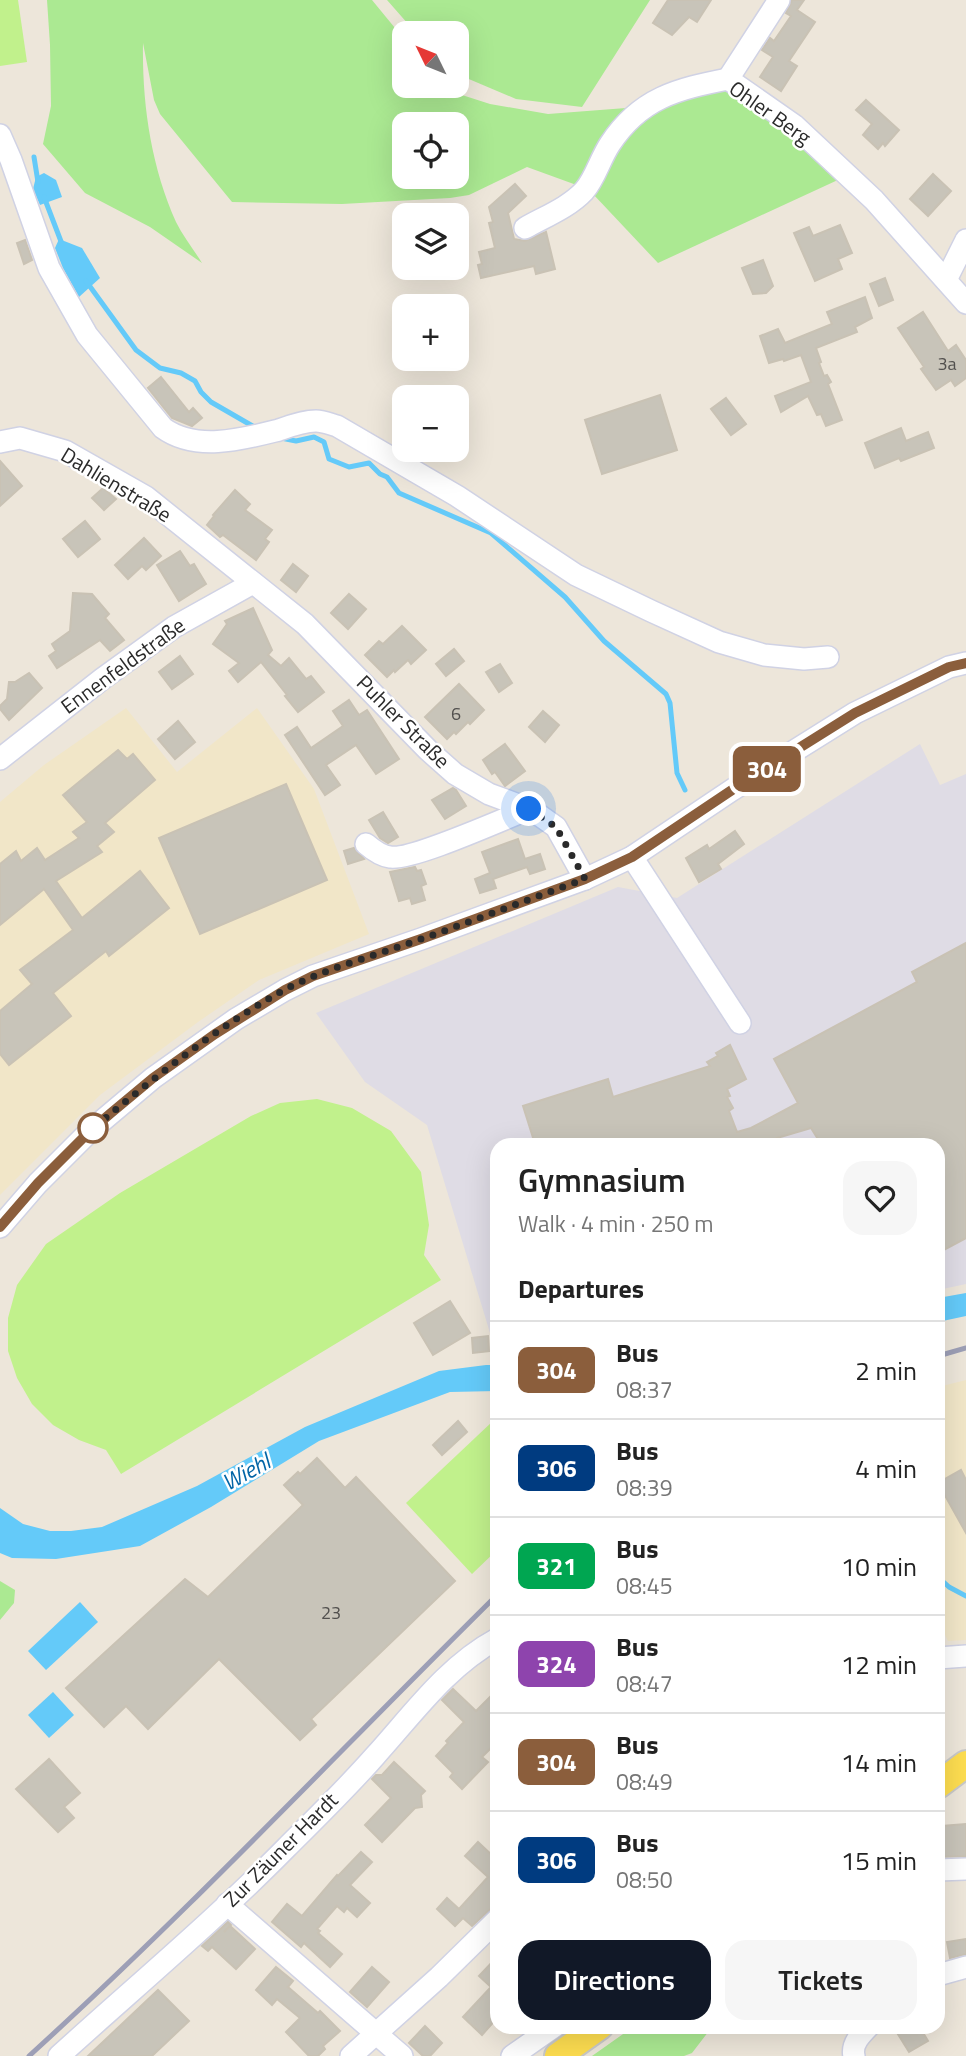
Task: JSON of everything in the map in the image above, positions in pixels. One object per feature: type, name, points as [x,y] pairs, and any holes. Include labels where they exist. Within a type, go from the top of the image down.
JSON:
[{"type":"main road","points":[[945,1780],[966,1764]]},
{"type":"main road","points":[[558,2056],[589,2034]]},
{"type":"street","points":[[727,79],[779,0]]},
{"type":"street","name":"Ohler Berg","points":[[524,228],[566,206],[584,191],[610,143],[633,115],[663,96],[684,88],[727,79],[794,125],[874,200],[966,303]]},
{"type":"street","points":[[0,135],[49,268],[88,335],[163,428],[174,436],[218,442],[251,437],[306,422],[318,421],[337,426],[457,496],[576,575],[651,611],[719,642],[764,655],[804,659],[828,657]]},
{"type":"street","points":[[946,280],[966,240]]},
{"type":"street","name":"Dahlienstraße","points":[[0,442],[20,438],[65,451],[146,497],[253,583]]},
{"type":"street","name":"Ennenfeldstraße","points":[[0,759],[174,627],[253,583]]},
{"type":"street","name":"Puhler Straße","points":[[253,583],[305,624],[428,750],[455,774],[489,794],[529,809],[556,827],[585,879]]},
{"type":"street","points":[[0,1227],[38,1183],[90,1131],[153,1078],[215,1034],[285,990],[313,976],[585,879],[632,857],[855,713],[949,667],[966,663]]},
{"type":"street","points":[[366,844],[387,857],[399,858],[529,809]]},
{"type":"street","points":[[632,857],[740,1023]]},
{"type":"street","name":"Zur Zäuner Hardt","points":[[59,2056],[180,1949],[285,1850],[457,1665],[490,1642]]},
{"type":"street","points":[[945,1658],[966,1656]]},
{"type":"street","points":[[945,1870],[966,1869]]},
{"type":"street","points":[[227,1905],[402,2056]]},
{"type":"street","points":[[351,2056],[377,2035],[490,1927]]},
{"type":"street","points":[[945,1973],[966,1966]]},
{"type":"street","points":[[512,2056],[544,2034]]},
{"type":"street","points":[[854,2056],[852,2052],[855,2044],[863,2034]]},
{"type":"shaded area","points":[[126,708],[177,772],[257,708],[314,789],[369,934],[259,980],[198,1022],[100,1095],[0,1195],[0,802],[44,765]]},
{"type":"shaded area","points":[[920,744],[940,785],[966,774],[966,1284],[945,1288],[945,1138],[490,1138],[490,1333],[427,1125],[365,1082],[316,1013],[618,887],[677,898]]},
{"type":"shaded area","points":[[966,1380],[966,1640],[948,1641],[945,1635],[945,1385]]},
{"type":"green space","points":[[0,0],[18,0],[27,62],[0,66]]},
{"type":"green space","points":[[47,0],[372,0],[392,24],[392,98],[469,97],[490,104],[548,114],[626,108],[582,187],[527,167],[469,195],[450,198],[342,204],[232,202],[160,114],[154,100],[143,43],[146,112],[154,157],[176,222],[202,263],[150,227],[85,193],[43,144],[51,106]]},
{"type":"green space","points":[[387,0],[650,0],[582,107],[516,99],[469,79],[469,21],[405,21]]},
{"type":"green space","points":[[724,89],[791,133],[840,179],[658,263],[593,194],[622,145],[666,100]]},
{"type":"green space","points":[[317,1099],[352,1108],[391,1131],[421,1172],[429,1225],[424,1255],[441,1280],[121,1474],[106,1450],[79,1440],[53,1425],[32,1404],[17,1378],[8,1351],[8,1318],[17,1285],[46,1244],[120,1193],[251,1116],[280,1103]]},
{"type":"green space","points":[[490,1424],[490,1557],[472,1574],[406,1503]]},
{"type":"green space","points":[[0,1581],[15,1590],[14,1603],[0,1620]]},
{"type":"green space","points":[[623,2034],[707,2034],[692,2053],[684,2056],[592,2056]]},
{"type":"water","points":[[44,173],[56,180],[62,197],[40,205],[33,189],[36,177]]},
{"type":"water","points":[[59,239],[82,248],[100,278],[79,297],[55,248]]},
{"type":"water","points":[[966,1293],[966,1316],[945,1320],[945,1297]]},
{"type":"water","name":"Wiehl","points":[[490,1365],[490,1391],[450,1392],[319,1441],[211,1507],[140,1546],[56,1559],[12,1558],[0,1553],[0,1508],[23,1524],[50,1531],[102,1527],[197,1486],[305,1427],[439,1371]]},
{"type":"water","points":[[80,1602],[98,1622],[46,1670],[28,1651]]},
{"type":"water","points":[[53,1692],[74,1715],[49,1738],[28,1715]]},
{"type":"building","points":[[668,0],[711,0],[697,22],[689,17],[672,35],[653,23]]},
{"type":"building","points":[[792,0],[804,0],[797,10],[815,22],[789,61],[797,66],[781,91],[760,77],[773,57],[762,50],[770,38],[774,41],[791,16],[786,13]]},
{"type":"building","points":[[866,100],[899,130],[885,146],[883,143],[878,149],[863,135],[872,124],[856,110]]},
{"type":"building","points":[[933,174],[951,191],[928,216],[910,199]]},
{"type":"building","points":[[515,184],[526,196],[508,213],[514,239],[525,241],[546,232],[555,269],[536,274],[534,266],[481,278],[479,252],[495,248],[489,223],[493,222],[489,207]]},
{"type":"building","points":[[840,225],[852,253],[838,259],[842,269],[815,281],[794,233],[809,227],[813,236]]},
{"type":"building","points":[[25,240],[32,260],[24,264],[17,243]]},
{"type":"building","points":[[763,260],[773,286],[766,293],[753,294],[742,268]]},
{"type":"building","points":[[885,278],[893,300],[879,306],[870,284]]},
{"type":"building","points":[[865,297],[872,318],[855,327],[857,332],[816,348],[824,376],[827,375],[831,382],[828,384],[842,420],[826,426],[808,396],[781,412],[775,396],[811,382],[801,355],[769,363],[760,336],[778,329],[785,343],[832,324],[827,312]]},
{"type":"building","points":[[923,312],[948,351],[956,345],[966,360],[966,378],[955,386],[951,380],[936,390],[898,328]]},
{"type":"building","points":[[161,377],[189,412],[193,408],[202,418],[192,426],[172,418],[148,388]]},
{"type":"building","points":[[660,395],[677,450],[602,474],[585,420]]},
{"type":"building","points":[[726,398],[746,424],[731,435],[711,409]]},
{"type":"building","points":[[901,428],[906,441],[928,432],[934,448],[875,468],[865,443]]},
{"type":"building","points":[[0,461],[22,486],[0,506]]},
{"type":"building","points":[[103,488],[116,499],[104,510],[92,498]]},
{"type":"building","points":[[235,490],[250,504],[245,510],[272,530],[265,539],[269,542],[256,560],[223,535],[220,537],[207,525]]},
{"type":"building","points":[[85,521],[100,539],[78,557],[63,539]]},
{"type":"building","points":[[144,538],[161,556],[146,570],[142,566],[128,579],[115,565]]},
{"type":"building","points":[[180,551],[190,566],[194,564],[206,584],[179,601],[157,565]]},
{"type":"building","points":[[293,564],[308,576],[296,592],[281,580]]},
{"type":"building","points":[[73,593],[92,594],[109,614],[105,618],[124,640],[110,651],[100,640],[57,668],[49,656],[56,651],[52,644],[70,631]]},
{"type":"building","points":[[349,594],[366,609],[348,629],[331,613]]},
{"type":"building","points":[[253,608],[272,650],[268,655],[281,666],[289,658],[306,679],[311,676],[324,692],[298,712],[261,662],[238,682],[229,671],[239,663],[213,644],[227,624],[225,621]]},
{"type":"building","points":[[402,626],[426,650],[411,664],[408,660],[387,677],[365,655],[379,641],[383,644]]},
{"type":"building","points":[[454,649],[464,661],[446,676],[436,664]]},
{"type":"building","points":[[180,656],[193,674],[172,689],[159,672]]},
{"type":"building","points":[[500,664],[512,683],[499,692],[486,672]]},
{"type":"building","points":[[29,673],[42,688],[9,720],[0,706],[7,699],[9,682],[15,682]]},
{"type":"building","points":[[459,684],[484,710],[470,724],[468,722],[447,739],[425,717]]},
{"type":"building","points":[[349,700],[359,715],[367,710],[399,759],[376,774],[356,745],[326,765],[340,785],[325,795],[285,735],[297,727],[311,748],[343,726],[333,711]]},
{"type":"building","points":[[543,711],[559,725],[545,742],[529,727]]},
{"type":"building","points":[[178,721],[195,742],[175,759],[158,739]]},
{"type":"building","points":[[505,744],[525,771],[505,786],[495,772],[492,774],[483,760]]},
{"type":"building","points":[[118,750],[127,759],[133,754],[155,780],[105,823],[114,832],[97,846],[102,852],[56,881],[82,918],[140,871],[169,908],[109,956],[106,951],[53,993],[71,1016],[9,1065],[0,1054],[0,1011],[32,984],[20,970],[73,930],[44,889],[0,925],[0,864],[16,851],[21,861],[37,848],[45,860],[79,838],[73,832],[87,822],[63,795]]},
{"type":"building","points":[[286,784],[327,880],[200,934],[159,838]]},
{"type":"building","points":[[453,788],[466,806],[445,819],[432,800]]},
{"type":"building","points":[[383,812],[398,837],[388,843],[380,838],[369,820]]},
{"type":"building","points":[[735,831],[744,844],[718,864],[721,869],[699,882],[686,858],[707,845],[709,849]]},
{"type":"building","points":[[518,839],[525,859],[540,854],[545,869],[530,874],[527,867],[493,879],[496,888],[480,893],[475,879],[490,873],[482,852]]},
{"type":"building","points":[[354,848],[364,859],[348,864],[344,851]]},
{"type":"building","points":[[415,867],[417,871],[421,870],[426,884],[421,886],[425,900],[412,904],[410,898],[399,901],[390,872]]},
{"type":"building","points":[[966,943],[966,1238],[945,1249],[945,1138],[817,1138],[811,1128],[777,1138],[533,1138],[523,1106],[608,1079],[613,1097],[710,1066],[707,1062],[730,1045],[746,1079],[727,1089],[730,1096],[727,1097],[733,1108],[729,1111],[737,1132],[751,1128],[798,1103],[774,1059],[917,982],[912,972]]},
{"type":"building","points":[[450,1301],[470,1333],[433,1355],[414,1323]]},
{"type":"building","points":[[488,1336],[489,1351],[473,1353],[472,1338]]},
{"type":"building","points":[[458,1421],[467,1432],[442,1455],[433,1445]]},
{"type":"building","points":[[317,1458],[345,1488],[356,1477],[455,1581],[311,1719],[316,1725],[300,1740],[219,1659],[148,1729],[126,1706],[104,1727],[66,1688],[185,1579],[208,1597],[303,1505],[284,1485]]},
{"type":"building","points":[[961,1470],[966,1480],[966,1533],[945,1496],[945,1479]]},
{"type":"building","points":[[453,1689],[476,1711],[490,1697],[490,1749],[482,1757],[488,1762],[462,1789],[450,1777],[453,1773],[436,1756],[464,1722],[442,1700]]},
{"type":"building","points":[[49,1759],[80,1793],[64,1807],[74,1818],[58,1832],[16,1789]]},
{"type":"building","points":[[394,1762],[425,1791],[421,1795],[422,1807],[415,1808],[382,1842],[365,1825],[391,1798],[372,1779],[376,1775],[382,1775]]},
{"type":"building","points":[[966,1824],[966,1856],[945,1857],[945,1826]]},
{"type":"building","points":[[478,1842],[490,1853],[490,1909],[472,1926],[463,1918],[455,1926],[437,1909],[447,1898],[459,1909],[488,1877],[465,1856]]},
{"type":"building","points":[[361,1852],[372,1862],[350,1885],[370,1903],[357,1917],[347,1908],[344,1912],[337,1906],[317,1929],[320,1931],[318,1933],[342,1954],[330,1967],[304,1943],[301,1947],[272,1922],[287,1904],[302,1916]]},
{"type":"building","points":[[228,1922],[255,1949],[236,1969],[212,1947],[208,1951],[202,1946]]},
{"type":"building","points":[[966,1939],[966,1954],[950,1958],[947,1942]]},
{"type":"building","points":[[490,1964],[490,1986],[479,1976]]},
{"type":"building","points":[[276,1967],[293,1981],[288,1987],[318,2013],[320,2011],[340,2031],[323,2046],[325,2049],[318,2056],[309,2056],[286,2032],[300,2018],[277,1999],[272,2005],[256,1990]]},
{"type":"building","points":[[372,1967],[389,1982],[367,2007],[350,1992]]},
{"type":"building","points":[[490,1988],[490,2026],[482,2035],[463,2017]]},
{"type":"building","points":[[158,1990],[189,2021],[152,2056],[88,2056]]},
{"type":"building","points":[[425,2026],[442,2043],[430,2056],[423,2056],[409,2043]]},
{"type":"building","points":[[898,2034],[924,2034],[928,2041],[909,2052]]},
{"type":"waterway","points":[[34,157],[38,182]]},
{"type":"waterway","points":[[44,197],[62,244]]},
{"type":"waterway","points":[[86,281],[136,350],[160,368],[181,373],[195,381],[211,402],[256,428]]},
{"type":"waterway","points":[[281,438],[296,441],[314,437],[324,442],[329,459],[349,467],[369,463],[387,477],[399,493],[491,533],[565,597],[604,641],[666,694],[670,703],[677,773],[685,790]]},
{"type":"waterway","points":[[945,1583],[966,1596]]},
{"type":"railway","points":[[945,1354],[966,1348]]},
{"type":"railway","points":[[29,2056],[207,1886],[490,1602]]},
{"type":"bus line","name":"304","points":[[0,1227],[38,1183],[90,1131],[153,1078],[236,1019],[285,990],[313,976],[585,879],[632,857],[855,713],[949,667],[966,663]]},
{"type":"route","points":[[93,1128],[90,1131],[153,1078],[236,1019],[285,990],[313,976],[585,879],[556,827],[529,809]]}]
